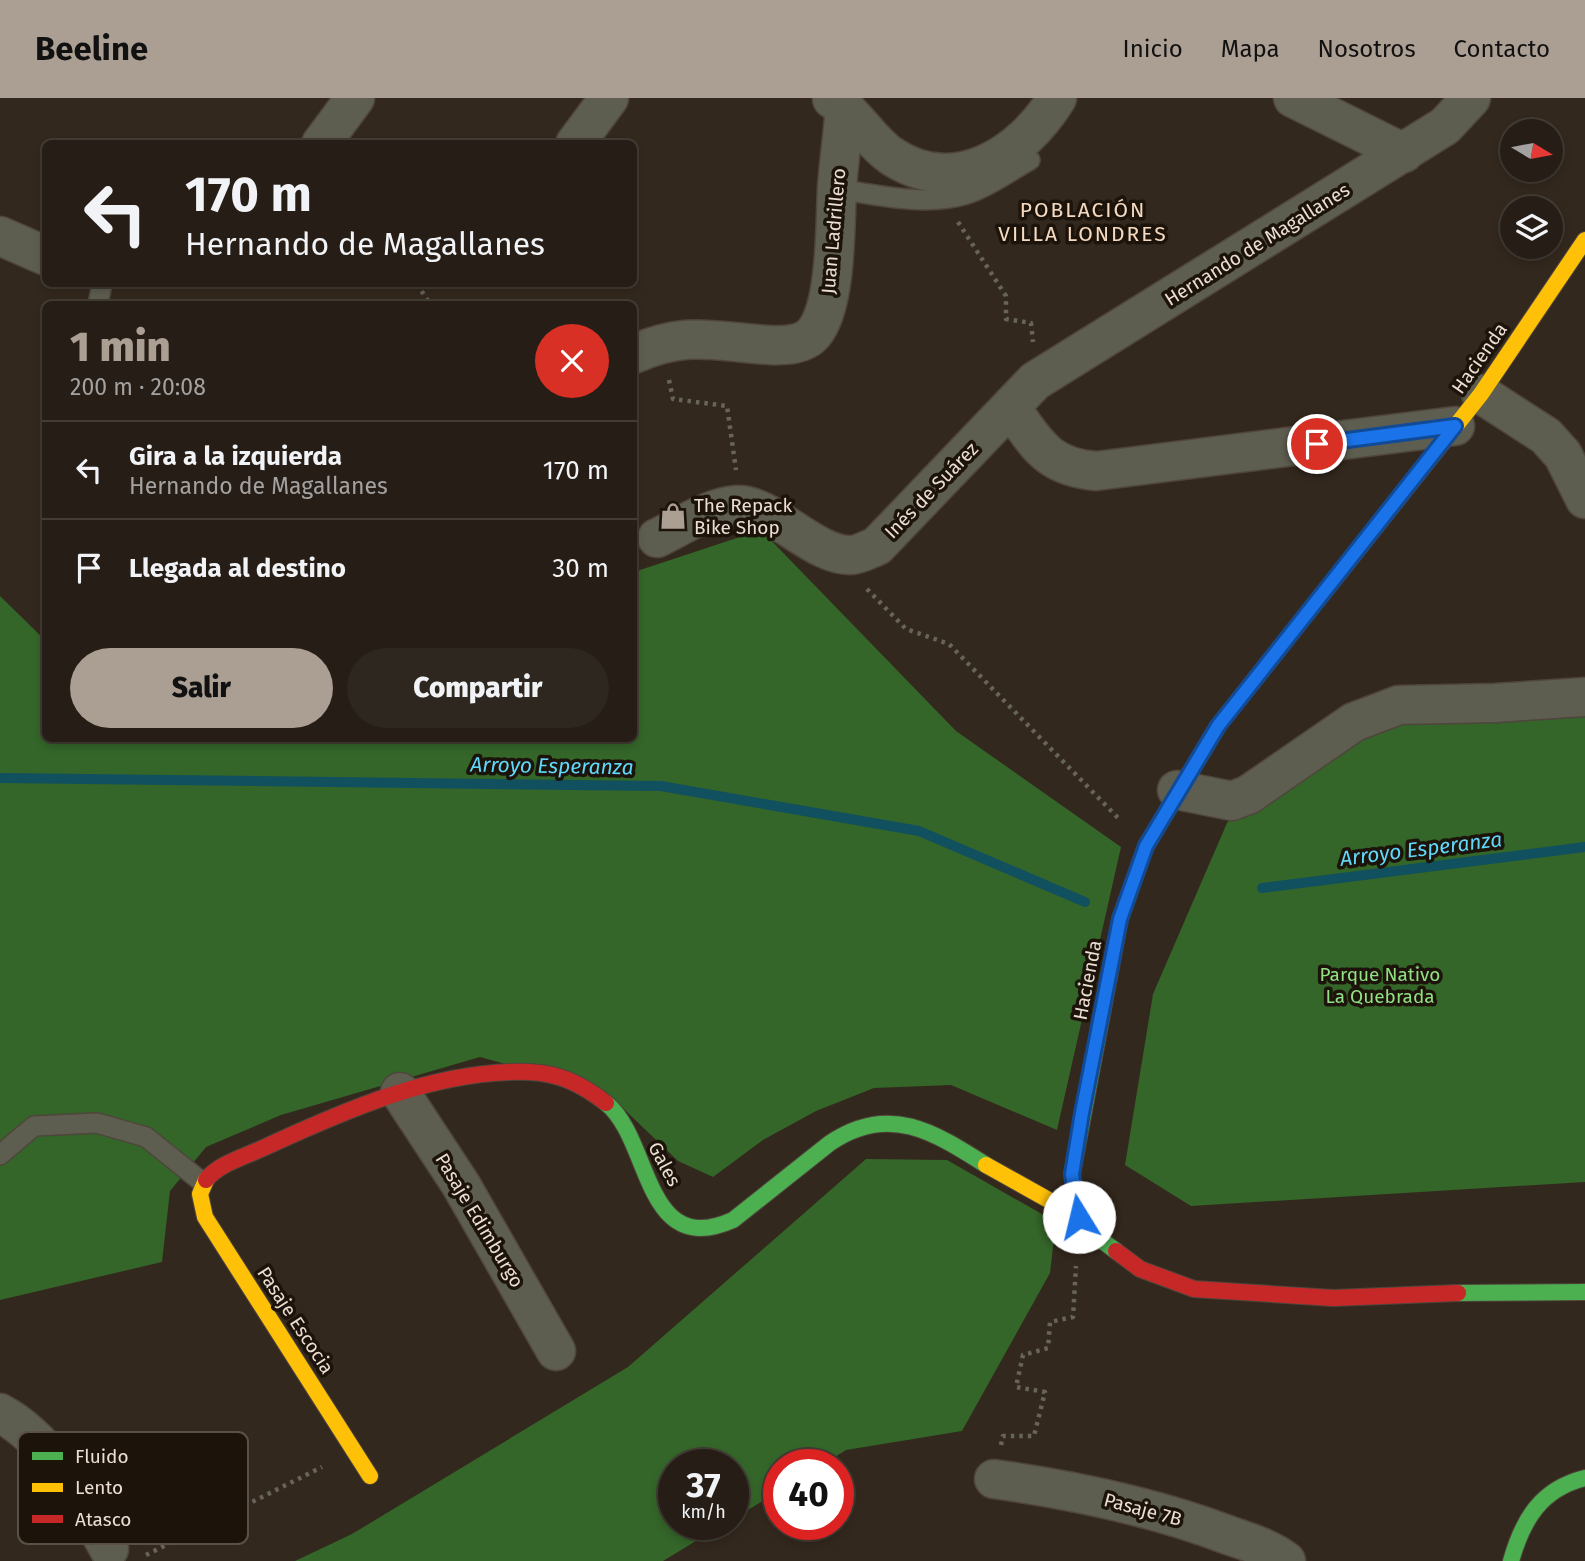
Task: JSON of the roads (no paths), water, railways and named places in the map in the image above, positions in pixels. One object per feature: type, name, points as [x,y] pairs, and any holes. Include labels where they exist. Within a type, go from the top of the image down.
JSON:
[{"type":"street","points":[[324,140],[355,98]]},
{"type":"street","points":[[578,140],[609,98]]},
{"type":"street","points":[[838,103],[889,155],[918,168],[945,173],[979,169],[1001,156],[1041,122],[1057,98]]},
{"type":"street","points":[[1293,98],[1404,153]]},
{"type":"street","name":"Hernando de Magallanes","points":[[1023,394],[1445,126],[1471,98]]},
{"type":"street","name":"Juan Ladrillero","points":[[647,348],[698,337],[771,345],[797,344],[813,336],[824,318],[835,243],[838,103]]},
{"type":"street","points":[[0,236],[42,254]]},
{"type":"street","name":"Hacienda","points":[[1079,1217],[1072,1174],[1082,1113],[1120,919],[1146,846],[1177,790],[1218,726],[1481,394],[1585,240]]},
{"type":"street","points":[[1023,394],[1032,439],[1052,459],[1071,469],[1096,471],[1455,426]]},
{"type":"street","name":"Inés de Suárez","points":[[657,538],[717,509],[740,505],[760,511],[831,551],[851,555],[877,546],[1023,394]]},
{"type":"street","points":[[1481,394],[1546,436],[1563,455],[1585,499]]},
{"type":"street","points":[[1177,790],[1233,801],[1248,795],[1354,722],[1399,705],[1496,704],[1585,697]]},
{"type":"street","name":"Gales","points":[[202,1182],[221,1168],[400,1093],[475,1072],[537,1072],[584,1083],[613,1108],[653,1191],[676,1222],[698,1231],[719,1227],[757,1204],[846,1132],[904,1124],[944,1138],[993,1170],[1079,1217]]},
{"type":"street","name":"Pasaje Edimburgo","points":[[400,1093],[461,1185],[555,1350]]},
{"type":"street","name":"Pasaje Escocia","points":[[202,1182],[199,1201],[205,1217],[370,1476]]},
{"type":"street","points":[[1079,1217],[1097,1237],[1140,1269],[1194,1289],[1333,1298],[1531,1290],[1585,1292]]},
{"type":"street","points":[[0,1413],[12,1419],[26,1432]]},
{"type":"street","name":"Pasaje 7B","points":[[993,1479],[1124,1502],[1203,1525],[1274,1552],[1286,1561]]},
{"type":"street","points":[[1511,1561],[1517,1538],[1531,1510],[1554,1490],[1584,1484]]},
{"type":"street","points":[[106,1544],[109,1549]]},
{"type":"lane","points":[[837,189],[913,200],[943,200],[970,193],[1030,160]]},
{"type":"lane","points":[[0,1155],[34,1126],[97,1123],[146,1137],[202,1182]]},
{"type":"waterway","name":"Arroyo Esperanza","points":[[0,778],[661,786],[919,831],[1085,902]]},
{"type":"waterway","name":"Arroyo Esperanza","points":[[1262,888],[1585,847]]},
{"type":"place","name":"The Repack Bike Shop","points":[[673,516]]},
{"type":"district","name":"POBLACIÓN VILLA LONDRES","points":[[1083,222]]},
{"type":"park label","name":"Parque Nativo La Quebrada","points":[[1380,985]]}]
